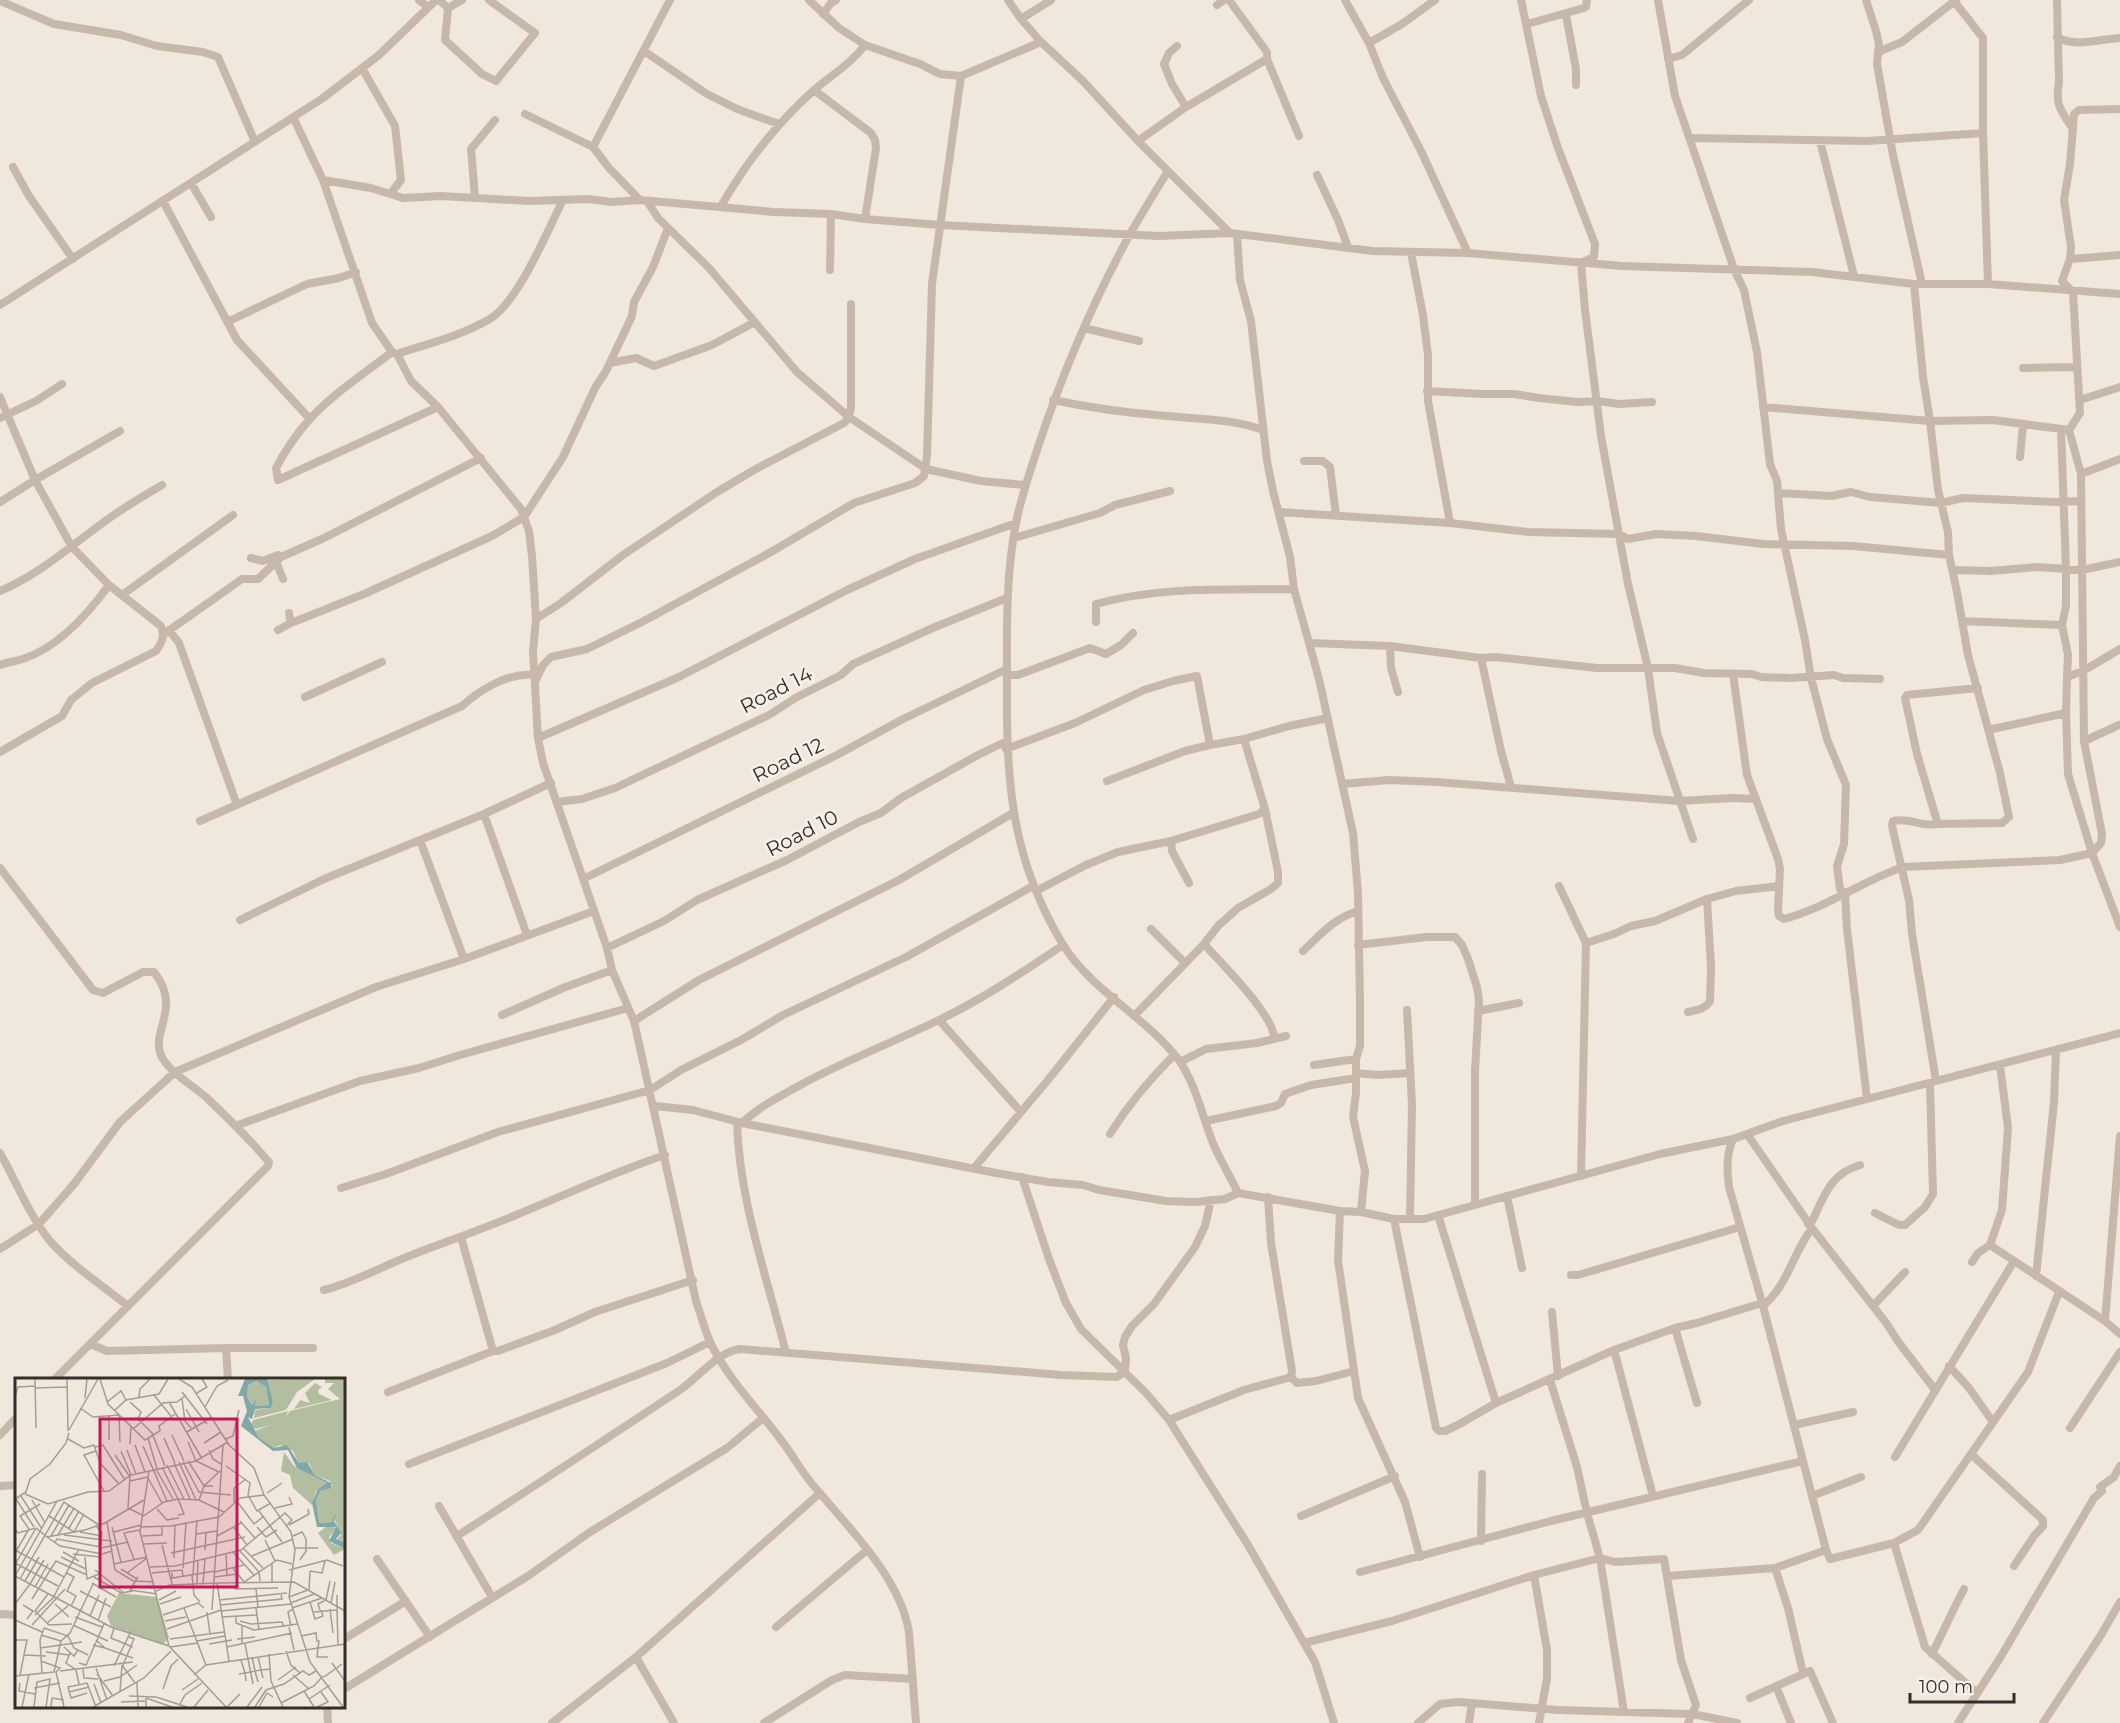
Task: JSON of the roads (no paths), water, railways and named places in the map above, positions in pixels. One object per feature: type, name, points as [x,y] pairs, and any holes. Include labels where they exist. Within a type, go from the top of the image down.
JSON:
[{"type":"street","points":[[419,0],[428,8]]},
{"type":"street","points":[[0,305],[323,98],[387,48],[438,0],[448,8]]},
{"type":"street","points":[[448,8],[462,0]]},
{"type":"street","points":[[448,8],[445,40],[482,74],[496,81],[535,33],[489,0]]},
{"type":"street","points":[[593,147],[670,0]]},
{"type":"street","points":[[809,0],[839,28],[865,45],[920,64],[940,74],[961,76],[1041,42]]},
{"type":"street","points":[[823,14],[836,0]]},
{"type":"street","points":[[1008,0],[1041,42],[1083,81],[1167,171],[1233,234],[1240,280],[1251,321],[1271,481],[1290,557],[1294,589],[1310,643],[1353,833],[1358,911],[1360,1024],[1360,1046],[1356,1059],[1354,1124],[1363,1153],[1365,1171],[1361,1212]]},
{"type":"street","points":[[1021,19],[1052,0]]},
{"type":"street","points":[[1345,0],[1369,43],[1383,78],[1421,151],[1468,253]]},
{"type":"street","points":[[1369,43],[1402,24],[1435,0]]},
{"type":"street","points":[[1521,0],[1541,96],[1558,148],[1595,244],[1594,257],[1581,263]]},
{"type":"street","points":[[1527,24],[1566,15],[1584,8],[1587,0]]},
{"type":"street","points":[[1658,0],[1675,96],[1734,269],[1744,290],[1757,352],[1770,464],[1776,481],[1784,545],[1811,678],[1824,730],[1846,785],[1844,844],[1837,866],[1840,888],[1845,894],[1867,1099]]},
{"type":"street","points":[[1668,59],[1682,55],[1749,0]]},
{"type":"street","points":[[1866,0],[1876,30],[1877,64],[1918,284],[1923,377],[1934,465],[1948,532],[1948,555],[1953,570],[1965,641],[1989,730],[2008,817],[2002,823],[1930,825],[1900,819],[1893,820],[1903,867],[1933,1082],[1933,1194],[1925,1207],[1905,1225],[1899,1225],[1875,1213]]},
{"type":"street","points":[[2057,0],[2059,82],[2057,93],[2060,111],[2071,126]]},
{"type":"street","points":[[0,1],[54,24],[121,35],[157,46],[202,52],[218,57],[255,142]]},
{"type":"street","points":[[1878,52],[1902,42],[1955,1],[1983,38],[1983,133],[1988,284]]},
{"type":"street","points":[[1223,2],[1267,52],[1267,59],[1299,136]]},
{"type":"street","points":[[1566,15],[1576,69],[1576,85]]},
{"type":"street","points":[[2057,37],[2063,40],[2083,42],[2120,38]]},
{"type":"street","points":[[721,206],[740,173],[779,124],[814,90],[856,57],[865,45]]},
{"type":"street","points":[[1177,46],[1169,53],[1164,64],[1172,84],[1186,107]]},
{"type":"street","points":[[644,51],[707,94],[737,109],[779,124]]},
{"type":"street","points":[[1138,141],[1186,107],[1267,59]]},
{"type":"street","points":[[362,68],[395,126],[397,134],[401,180],[391,193]]},
{"type":"street","points":[[535,678],[551,657],[587,649],[771,552],[854,503],[921,480],[926,469],[932,284],[961,76]]},
{"type":"street","points":[[814,90],[871,134],[875,140],[876,147],[865,219]]},
{"type":"street","points":[[2120,109],[2079,110],[2074,114],[2064,200],[2071,247],[2070,259],[2062,281],[2073,292],[2076,367],[2080,400],[2080,413],[2065,430],[2066,606],[2062,625],[2068,655],[2066,713],[2068,774],[2092,853],[2120,927]]},
{"type":"street","points":[[525,114],[593,147],[609,168],[709,268],[797,372],[849,417],[926,469],[981,481],[1025,485]]},
{"type":"street","points":[[293,117],[323,180],[372,323],[395,353],[411,381],[438,407],[481,458],[524,516],[529,531],[532,556],[536,619],[533,652],[538,738],[543,763],[607,948],[612,970],[634,1021],[655,1106],[696,1301],[710,1342],[719,1359],[887,1578],[906,1617],[916,1723]]},
{"type":"street","points":[[475,197],[471,148],[495,120]]},
{"type":"street","points":[[1690,138],[1867,141],[1983,133]]},
{"type":"street","points":[[1821,141],[1854,276]]},
{"type":"street","points":[[13,167],[73,259]]},
{"type":"street","points":[[1167,171],[1130,233],[1084,328],[1053,400],[1025,485],[1016,523],[1007,598],[1007,745],[1013,813],[1035,888],[1063,945],[1079,965],[1180,1062],[1206,1121],[1215,1148],[1238,1193]]},
{"type":"street","points":[[1317,175],[1348,247]]},
{"type":"street","points":[[323,180],[371,188],[403,198],[441,196],[529,201],[643,200],[774,212],[831,214],[940,225],[1159,236],[1233,234],[1411,253],[1468,253],[1622,267],[1812,272],[1918,284],[1988,284],[2120,294]]},
{"type":"street","points":[[191,183],[211,217]]},
{"type":"street","points":[[438,407],[278,480],[276,468],[290,443],[310,419],[334,396],[395,353],[444,339],[490,320],[504,307],[516,293],[563,200]]},
{"type":"street","points":[[163,201],[237,340],[310,419]]},
{"type":"street","points":[[830,270],[831,214]]},
{"type":"street","points":[[278,630],[492,536],[524,516],[562,457],[595,388],[610,363],[632,316],[634,302],[653,267],[668,228]]},
{"type":"street","points":[[1411,253],[1424,315],[1428,355],[1427,391],[1450,523]]},
{"type":"street","points":[[2070,259],[2120,255]]},
{"type":"street","points":[[1581,263],[1601,436],[1619,534],[1648,668],[1657,733],[1693,839]]},
{"type":"street","points":[[227,322],[307,284],[356,272]]},
{"type":"street","points":[[536,619],[561,603],[623,555],[717,492],[844,423],[849,417],[852,372],[851,304]]},
{"type":"street","points":[[610,363],[636,358],[654,366],[712,345],[755,322]]},
{"type":"street","points":[[1084,328],[1140,341]]},
{"type":"street","points":[[2023,368],[2076,367]]},
{"type":"street","points":[[3,417],[36,401],[62,384]]},
{"type":"street","points":[[2080,400],[2120,387]]},
{"type":"street","points":[[1427,391],[1514,393],[1577,402],[1598,401],[1619,404],[1652,402]]},
{"type":"street","points":[[0,398],[3,417],[72,547],[109,585],[161,626],[179,644],[237,805]]},
{"type":"street","points":[[1053,400],[1089,408],[1245,424],[1263,430]]},
{"type":"street","points":[[1763,407],[1930,421],[1993,420],[2065,430]]},
{"type":"street","points":[[2020,457],[2023,425]]},
{"type":"street","points":[[1733,674],[1743,758],[1754,799],[1778,859],[1780,869],[1779,916],[1784,919],[1845,894],[1882,874],[1903,867],[2060,860],[2092,853],[2101,843],[2102,834],[2084,741],[2081,474],[2065,430]]},
{"type":"street","points":[[0,502],[120,431]]},
{"type":"street","points":[[0,752],[62,716],[71,700],[92,683],[156,651],[166,632],[242,579],[258,579],[279,560],[481,458]]},
{"type":"street","points":[[2081,474],[2120,459]]},
{"type":"street","points":[[1304,461],[1323,461],[1330,467],[1336,515]]},
{"type":"street","points":[[0,591],[15,584],[72,547],[112,516],[162,485]]},
{"type":"street","points":[[1014,538],[1100,513],[1115,505],[1170,491]]},
{"type":"street","points":[[1778,493],[1831,496],[1851,492],[1870,497],[1941,503],[1963,498],[2081,501]]},
{"type":"street","points":[[1279,512],[1450,523],[1528,532],[1619,534],[1628,539],[1656,534],[1784,545],[1853,546],[1948,555]]},
{"type":"street","points":[[122,595],[233,515]]},
{"type":"street","points":[[538,738],[679,677],[847,590],[915,559],[1016,523]]},
{"type":"street","points":[[251,558],[263,561],[278,555],[283,579]]},
{"type":"street","points":[[1953,570],[1991,571],[2036,567],[2082,570],[2120,562]]},
{"type":"street","points":[[0,664],[24,659],[69,632],[109,585]]},
{"type":"street","points":[[1096,622],[1096,604],[1140,593],[1182,590],[1294,589]]},
{"type":"street","name":"Road 14","points":[[557,802],[582,799],[615,788],[769,715],[797,697],[841,675],[853,664],[1007,598]]},
{"type":"street","points":[[289,613],[291,623]]},
{"type":"street","points":[[1962,621],[2062,625]]},
{"type":"street","name":"Road 12","points":[[583,879],[837,755],[903,719],[1007,672],[1018,675],[1090,648],[1106,654],[1130,639],[1133,633]]},
{"type":"street","points":[[1310,643],[1390,646],[1481,658],[1495,657],[1597,668],[1675,668],[1733,674],[1811,678],[1834,675],[1843,678],[1880,679]]},
{"type":"street","points":[[1390,646],[1391,668],[1398,692]]},
{"type":"street","points":[[2067,677],[2083,671],[2120,649]]},
{"type":"street","points":[[1481,658],[1511,787]]},
{"type":"street","points":[[305,698],[382,662]]},
{"type":"street","points":[[200,822],[462,705],[474,695],[494,685],[518,675],[535,678]]},
{"type":"street","name":"Road 10","points":[[607,948],[664,921],[697,900],[787,860],[881,813],[901,798],[978,755],[1084,719],[1144,690],[1197,676],[1210,745]]},
{"type":"street","points":[[1935,824],[1937,816],[1917,754],[1905,698],[1907,695],[1978,688]]},
{"type":"street","points":[[1989,730],[2066,713]]},
{"type":"street","points":[[1107,781],[1175,754],[1210,745],[1244,740],[1289,726],[1328,718]]},
{"type":"street","points":[[2084,741],[2119,725]]},
{"type":"street","points":[[1134,1016],[1204,944],[1218,926],[1238,908],[1278,882],[1278,872],[1264,813],[1244,740]]},
{"type":"street","points":[[1342,784],[1389,780],[1511,787],[1679,801],[1754,799]]},
{"type":"street","points":[[240,920],[324,879],[484,814],[551,783]]},
{"type":"street","points":[[634,1021],[699,980],[899,880],[1013,813]]},
{"type":"street","points":[[341,1188],[386,1174],[498,1131],[650,1090],[681,1070],[741,1040],[783,1015],[906,957],[1035,888],[1118,852],[1171,841],[1264,813]]},
{"type":"street","points":[[484,814],[528,935]]},
{"type":"street","points":[[420,840],[464,959]]},
{"type":"street","points":[[1171,841],[1172,851],[1188,883]]},
{"type":"street","points":[[0,868],[93,990],[103,993],[143,972],[154,972],[167,997],[166,1015],[158,1043],[163,1060],[207,1099],[269,1162],[268,1166],[56,1378]]},
{"type":"street","points":[[1559,886],[1586,942],[1581,1176]]},
{"type":"street","points":[[1586,942],[1614,934],[1631,926],[1655,921],[1707,899],[1736,891],[1779,886]]},
{"type":"street","points":[[1688,1012],[1702,1009],[1710,1001],[1711,967],[1707,899]]},
{"type":"street","points":[[0,1249],[39,1224],[74,1184],[120,1122],[175,1072],[376,987],[464,959],[594,911]]},
{"type":"street","points":[[1303,951],[1333,922],[1358,911]]},
{"type":"street","points":[[1151,929],[1185,962]]},
{"type":"street","points":[[1358,945],[1425,937],[1455,937],[1462,945],[1477,987],[1475,1204]]},
{"type":"street","points":[[1204,944],[1272,1025],[1275,1033],[1274,1039]]},
{"type":"street","points":[[786,1353],[750,1218],[738,1144],[740,1123],[782,1095],[833,1067],[939,1020],[1007,981],[1063,945]]},
{"type":"street","points":[[502,1015],[563,988],[612,970]]},
{"type":"street","points":[[974,1168],[1114,997]]},
{"type":"street","points":[[1478,1011],[1519,1003]]},
{"type":"street","points":[[235,1126],[360,1081],[419,1068],[460,1054],[518,1040],[628,1008]]},
{"type":"street","points":[[1407,1010],[1412,1116],[1410,1220]]},
{"type":"street","points":[[939,1020],[1022,1112]]},
{"type":"street","points":[[655,1106],[693,1110],[740,1123],[1022,1177],[1083,1185],[1099,1190],[1166,1201],[1195,1202],[1225,1198],[1238,1193],[1340,1211],[1410,1220],[1438,1215],[1660,1154],[1733,1138],[1783,1121],[2120,1033]]},
{"type":"street","points":[[1180,1062],[1206,1049],[1286,1036]]},
{"type":"street","points":[[2036,1276],[2054,1102],[2056,1050]]},
{"type":"street","points":[[1110,1134],[1125,1109],[1174,1055]]},
{"type":"street","points":[[1314,1065],[1356,1059]]},
{"type":"street","points":[[1972,1262],[1978,1253],[1990,1245],[2002,1210],[2008,1128],[2000,1065]]},
{"type":"street","points":[[1206,1121],[1276,1106],[1281,1103],[1285,1094],[1311,1085],[1356,1076],[1410,1073]]},
{"type":"street","points":[[1747,1134],[1810,1226],[1935,1390]]},
{"type":"street","points":[[2105,1321],[2120,1136]]},
{"type":"street","points":[[1733,1138],[1728,1150],[1729,1187],[1826,1551],[1830,1558],[1835,1559],[1894,1544],[1918,1530],[2028,1372],[2059,1292]]},
{"type":"street","points":[[0,1152],[39,1224],[60,1251],[128,1306]]},
{"type":"street","points":[[324,1290],[349,1283],[369,1272],[599,1179],[665,1155]]},
{"type":"street","points":[[1394,1219],[1436,1428],[1439,1431],[1445,1431],[1471,1419],[1496,1403],[1614,1350],[1675,1328],[1762,1305],[1774,1297],[1788,1275],[1826,1190],[1847,1169],[1860,1165]]},
{"type":"street","points":[[1022,1177],[1066,1303],[1081,1329],[1125,1371],[1169,1420],[1248,1545],[1315,1662],[1334,1723]]},
{"type":"street","points":[[1507,1196],[1522,1268]]},
{"type":"street","points":[[1268,1197],[1271,1244],[1292,1371],[1291,1377]]},
{"type":"street","points":[[457,1536],[685,1386],[729,1350],[740,1349],[1061,1375],[1117,1377],[1125,1371],[1126,1358],[1123,1346],[1125,1337],[1132,1326],[1154,1304],[1195,1247],[1205,1226],[1211,1200]]},
{"type":"street","points":[[1340,1211],[1338,1260],[1358,1398],[1395,1476],[1414,1529],[1420,1557]]},
{"type":"street","points":[[1438,1215],[1496,1403]]},
{"type":"street","points":[[1571,1275],[1630,1261],[1740,1227]]},
{"type":"street","points":[[460,1237],[493,1351]]},
{"type":"street","points":[[1990,1245],[2105,1321],[2120,1334]]},
{"type":"street","points":[[1895,1457],[2014,1261]]},
{"type":"street","points":[[1873,1306],[1905,1272]]},
{"type":"street","points":[[388,1392],[493,1351],[498,1352],[555,1330],[595,1312],[693,1280]]},
{"type":"street","points":[[1552,1312],[1558,1354],[1558,1376]]},
{"type":"street","points":[[1675,1328],[1697,1403]]},
{"type":"street","points":[[409,1464],[667,1363],[710,1342]]},
{"type":"street","points":[[90,1344],[107,1351],[313,1348]]},
{"type":"street","points":[[226,1348],[228,1378]]},
{"type":"street","points":[[1614,1350],[1653,1496]]},
{"type":"street","points":[[2070,1428],[2120,1352]]},
{"type":"street","points":[[1949,1366],[1969,1388],[1993,1422]]},
{"type":"street","points":[[1291,1377],[1297,1383],[1307,1383],[1354,1371]]},
{"type":"street","points":[[1169,1420],[1244,1390],[1291,1377]]},
{"type":"street","points":[[1550,1380],[1577,1467],[1600,1558],[1620,1712],[1614,1723]]},
{"type":"street","points":[[1794,1425],[1853,1412]]},
{"type":"street","points":[[345,1688],[528,1576],[590,1532],[727,1448],[763,1418]]},
{"type":"street","points":[[0,1435],[15,1419]]},
{"type":"street","points":[[1972,1455],[2043,1520],[2043,1526],[2013,1566]]},
{"type":"street","points":[[1360,1572],[1653,1496],[1803,1461]]},
{"type":"street","points":[[1958,1723],[2044,1585],[2094,1498],[2102,1491],[2100,1487],[2114,1477],[2120,1466]]},
{"type":"street","points":[[1481,1541],[1482,1474]]},
{"type":"street","points":[[1301,1516],[1395,1476]]},
{"type":"street","points":[[1812,1496],[1862,1477]]},
{"type":"street","points":[[552,1723],[636,1657],[820,1493]]},
{"type":"street","points":[[439,1506],[492,1597]]},
{"type":"street","points":[[1894,1544],[1921,1639],[1932,1654],[1977,1693]]},
{"type":"street","points":[[776,1627],[867,1551]]},
{"type":"street","points":[[1668,1576],[1775,1568],[1826,1551]]},
{"type":"street","points":[[1304,1643],[1392,1621],[1534,1575],[1600,1558],[1614,1562],[1664,1559],[1681,1660],[1696,1705],[1688,1723]]},
{"type":"street","points":[[377,1559],[430,1637]]},
{"type":"street","points":[[1775,1568],[1788,1608],[1803,1674]]},
{"type":"street","points":[[1534,1575],[1547,1650],[1547,1678],[1539,1723]]},
{"type":"street","points":[[1932,1654],[1953,1608],[1965,1589]]},
{"type":"street","points":[[345,1638],[406,1601]]},
{"type":"street","points":[[2043,1723],[2120,1602]]},
{"type":"street","points":[[0,1614],[15,1615]]},
{"type":"street","points":[[636,1657],[674,1723]]},
{"type":"street","points":[[1750,1698],[1810,1671],[1833,1723]]},
{"type":"street","points":[[770,1722],[832,1680],[844,1675],[913,1679]]},
{"type":"street","points":[[1776,1686],[1791,1723]]},
{"type":"street","points":[[1469,1723],[1472,1703]]},
{"type":"street","points":[[1419,1723],[1440,1704],[1472,1703],[1542,1709],[1692,1714],[1737,1723]]},
{"type":"street","points":[[327,1708],[328,1723]]}]
